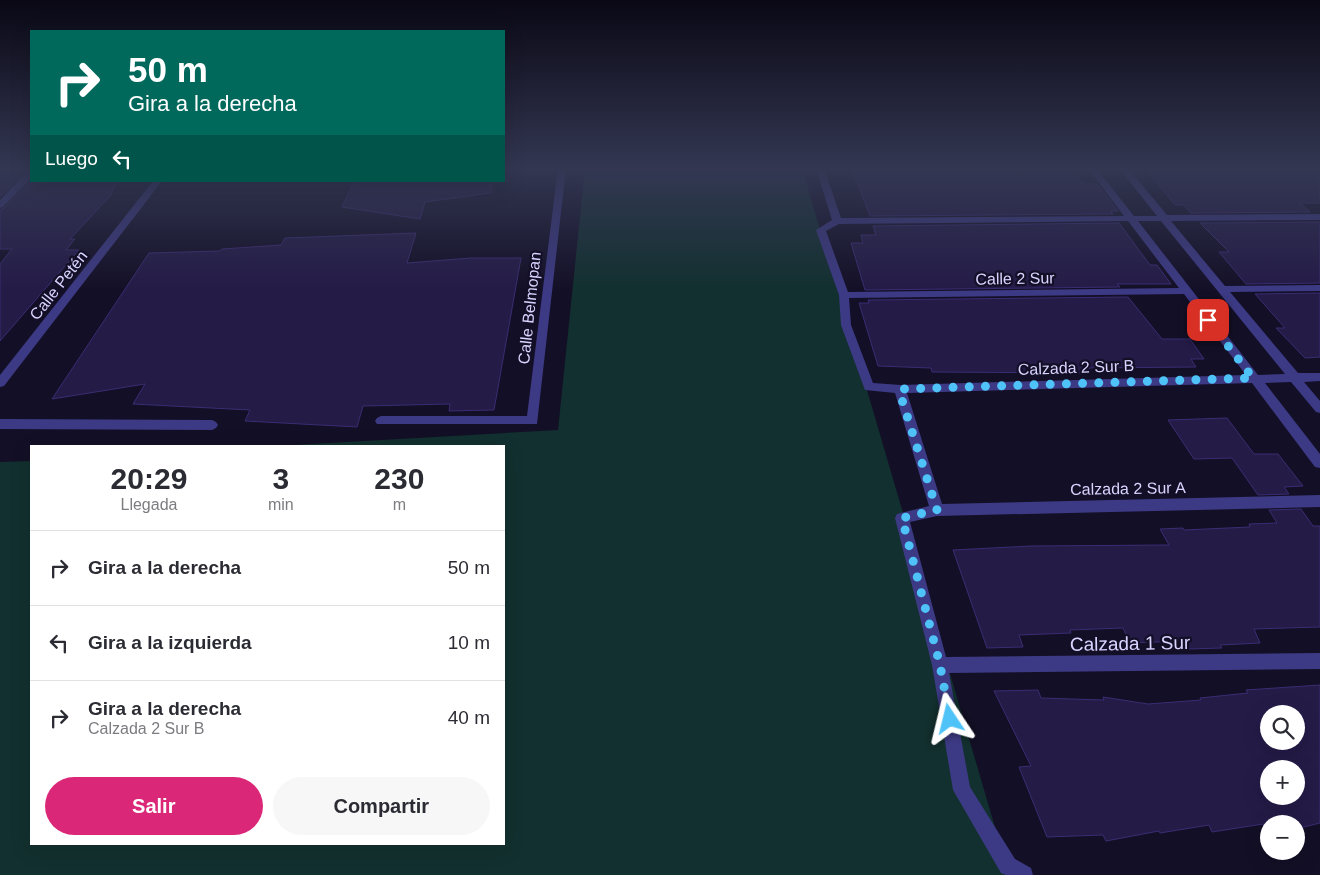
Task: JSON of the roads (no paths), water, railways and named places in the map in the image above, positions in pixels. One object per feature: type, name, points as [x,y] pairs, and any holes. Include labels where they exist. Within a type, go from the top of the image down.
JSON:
[{"type":"street","name":"Calle Petén","points":[[0,384],[136,209]]},
{"type":"street","name":"Calle Belmopan","points":[[382,421],[533,422],[557,209]]},
{"type":"street","points":[[832,209],[836,221]]},
{"type":"street","points":[[1122,209],[1320,463]]},
{"type":"street","points":[[1157,209],[1320,409]]},
{"type":"street","points":[[844,295],[821,230],[836,221],[1320,217]]},
{"type":"street","points":[[1224,289],[1320,288]]},
{"type":"street","name":"Calle 2 Sur","points":[[844,295],[1186,291]]},
{"type":"street","name":"Calzada 2 Sur B","points":[[844,295],[846,325],[869,387],[901,389],[1320,377]]},
{"type":"street","points":[[901,389],[902,400],[937,510]]},
{"type":"street","points":[[0,424],[212,425]]},
{"type":"street","name":"Calzada 2 Sur A","points":[[940,665],[902,518],[937,510],[1320,500]]},
{"type":"street","name":"Calzada 1 Sur","points":[[940,665],[1320,662]]},
{"type":"street","points":[[940,665],[962,790],[1008,866],[1024,875]]}]
